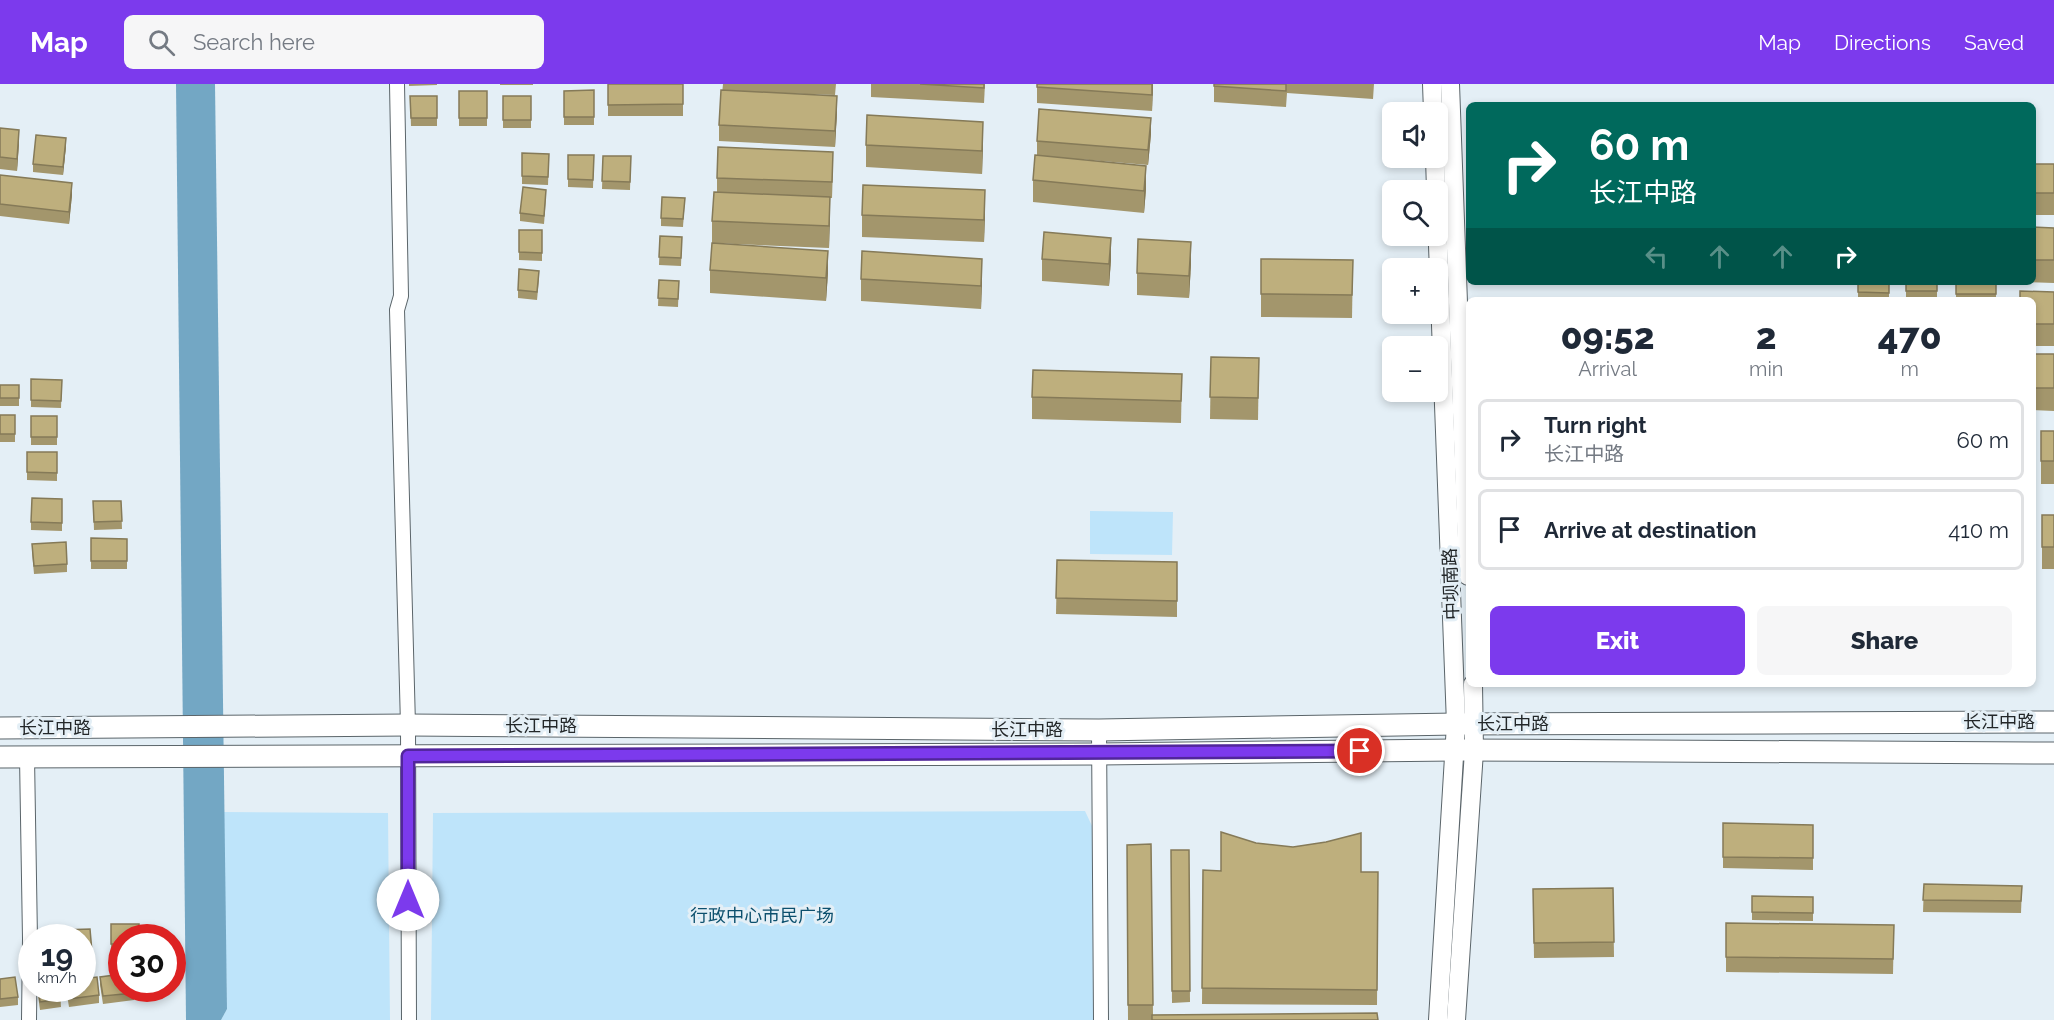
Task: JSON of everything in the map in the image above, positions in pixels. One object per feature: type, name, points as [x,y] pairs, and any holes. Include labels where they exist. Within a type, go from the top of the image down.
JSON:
[{"type":"main road","points":[[1432,84],[1433,102]]},
{"type":"main road","name":"中坝南路","points":[[1450,84],[1466,521]]},
{"type":"main road","name":"中坝南路","points":[[1438,246],[1465,724],[1456,1020]]},
{"type":"main road","name":"中坝南路","points":[[1465,724],[1472,687]]},
{"type":"main road","name":"长江中路","points":[[0,728],[408,725],[1099,730],[1465,724],[2054,722]]},
{"type":"main road","name":"长江中路","points":[[0,757],[1465,751],[2054,753]]},
{"type":"main road","name":"中坝南路","points":[[1438,1020],[1465,751]]},
{"type":"street","points":[[397,84],[401,296],[397,310],[408,725],[409,1020]]},
{"type":"street","points":[[1099,730],[1101,1020]]},
{"type":"street","points":[[27,757],[29,1020]]},
{"type":"green space","points":[[1090,511],[1173,512],[1172,555],[1090,554]]},
{"type":"green space","name":"行政中心市民广场","points":[[1085,811],[1092,826],[1093,1020],[431,1020],[433,813]]},
{"type":"green space","points":[[223,812],[388,813],[390,1020],[221,1020],[227,1009]]},
{"type":"shaded area","points":[[176,84],[215,84],[227,1009],[221,1020],[186,1020]]},
{"type":"building","points":[[608,84],[683,84],[683,104],[608,105]]},
{"type":"building","points":[[920,84],[984,84],[984,88]]},
{"type":"building","points":[[1037,84],[1152,84],[1152,95],[1037,87]]},
{"type":"building","points":[[1214,84],[1286,84],[1286,91],[1214,86]]},
{"type":"building","points":[[594,90],[594,117],[564,117],[564,91]]},
{"type":"building","points":[[721,90],[837,96],[835,131],[719,125]]},
{"type":"building","points":[[459,91],[487,91],[487,118],[459,118]]},
{"type":"building","points":[[410,96],[437,96],[437,118],[411,118]]},
{"type":"building","points":[[503,96],[531,96],[531,120],[503,120]]},
{"type":"building","points":[[1039,109],[1151,118],[1148,150],[1037,141]]},
{"type":"building","points":[[867,115],[983,122],[982,151],[866,145]]},
{"type":"building","points":[[0,128],[19,130],[17,159],[0,157]]},
{"type":"building","points":[[36,135],[66,138],[63,167],[33,164]]},
{"type":"building","points":[[718,147],[833,152],[832,182],[717,178]]},
{"type":"building","points":[[522,153],[549,154],[548,177],[522,176]]},
{"type":"building","points":[[568,155],[594,155],[593,180],[568,179]]},
{"type":"building","points":[[1035,155],[1146,166],[1144,191],[1033,180]]},
{"type":"building","points":[[603,156],[631,156],[630,182],[602,181]]},
{"type":"building","points":[[2036,164],[2054,164],[2054,193],[2036,193]]},
{"type":"building","points":[[0,175],[72,183],[69,212],[0,204]]},
{"type":"building","points":[[863,185],[985,190],[984,220],[862,215]]},
{"type":"building","points":[[523,187],[546,190],[544,216],[520,213]]},
{"type":"building","points":[[714,192],[830,197],[829,226],[712,221]]},
{"type":"building","points":[[662,197],[685,198],[683,219],[661,218]]},
{"type":"building","points":[[2036,227],[2054,228],[2054,260],[2036,260]]},
{"type":"building","points":[[519,230],[542,230],[542,253],[519,252]]},
{"type":"building","points":[[1044,232],[1111,238],[1109,264],[1042,259]]},
{"type":"building","points":[[660,236],[682,237],[681,258],[659,257]]},
{"type":"building","points":[[1138,239],[1191,242],[1189,276],[1137,273]]},
{"type":"building","points":[[712,243],[828,251],[826,278],[710,270]]},
{"type":"building","points":[[862,251],[982,259],[981,286],[861,279]]},
{"type":"building","points":[[1261,259],[1353,260],[1352,295],[1261,294]]},
{"type":"building","points":[[519,269],[539,271],[537,292],[518,290]]},
{"type":"building","points":[[659,280],[679,281],[678,299],[658,298]]},
{"type":"building","points":[[1858,285],[1889,285],[1889,293],[1858,292]]},
{"type":"building","points":[[1906,285],[1937,285],[1937,291],[1906,291]]},
{"type":"building","points":[[1956,285],[1996,285],[1996,294],[1956,294]]},
{"type":"building","points":[[2020,291],[2054,292],[2054,324],[2036,324],[2036,297],[2020,297]]},
{"type":"building","points":[[2036,354],[2054,354],[2054,388],[2036,388]]},
{"type":"building","points":[[1211,357],[1259,358],[1258,398],[1210,397]]},
{"type":"building","points":[[1033,370],[1182,374],[1181,401],[1032,397]]},
{"type":"building","points":[[31,379],[62,380],[61,401],[31,400]]},
{"type":"building","points":[[0,385],[19,385],[19,398],[0,398]]},
{"type":"building","points":[[0,415],[15,415],[15,434],[0,434]]},
{"type":"building","points":[[31,416],[57,416],[57,437],[31,437]]},
{"type":"building","points":[[2041,431],[2054,431],[2054,461],[2041,461]]},
{"type":"building","points":[[27,452],[57,452],[57,473],[27,472]]},
{"type":"building","points":[[32,498],[62,499],[62,523],[31,522]]},
{"type":"building","points":[[93,501],[121,501],[122,521],[94,522]]},
{"type":"building","points":[[2042,515],[2054,515],[2054,547],[2042,547]]},
{"type":"building","points":[[91,538],[127,539],[127,561],[91,561]]},
{"type":"building","points":[[66,542],[67,564],[34,566],[32,544]]},
{"type":"building","points":[[1057,560],[1177,562],[1177,601],[1056,598]]},
{"type":"building","points":[[1723,823],[1813,825],[1813,858],[1723,857]]},
{"type":"building","points":[[1221,832],[1256,843],[1293,847],[1361,833],[1361,872],[1378,872],[1377,990],[1202,988],[1203,870],[1221,871]]},
{"type":"building","points":[[1151,844],[1153,1005],[1128,1005],[1127,845]]},
{"type":"building","points":[[1171,850],[1189,850],[1190,991],[1172,991]]},
{"type":"building","points":[[1924,884],[2022,886],[2021,901],[1923,900]]},
{"type":"building","points":[[1613,888],[1614,942],[1534,943],[1533,889]]},
{"type":"building","points":[[1752,896],[1813,897],[1813,913],[1752,912]]},
{"type":"building","points":[[1726,923],[1894,925],[1893,959],[1726,957]]},
{"type":"building","points":[[108,976],[108,996],[103,996],[100,977]]},
{"type":"building","points":[[15,977],[18,997],[0,999],[0,979]]},
{"type":"building","points":[[96,977],[99,995],[96,995]]},
{"type":"building","points":[[1377,1013],[1378,1020],[1152,1020],[1152,1015]]},
{"type":"route","points":[[408,900],[408,756],[1360,751]]}]
